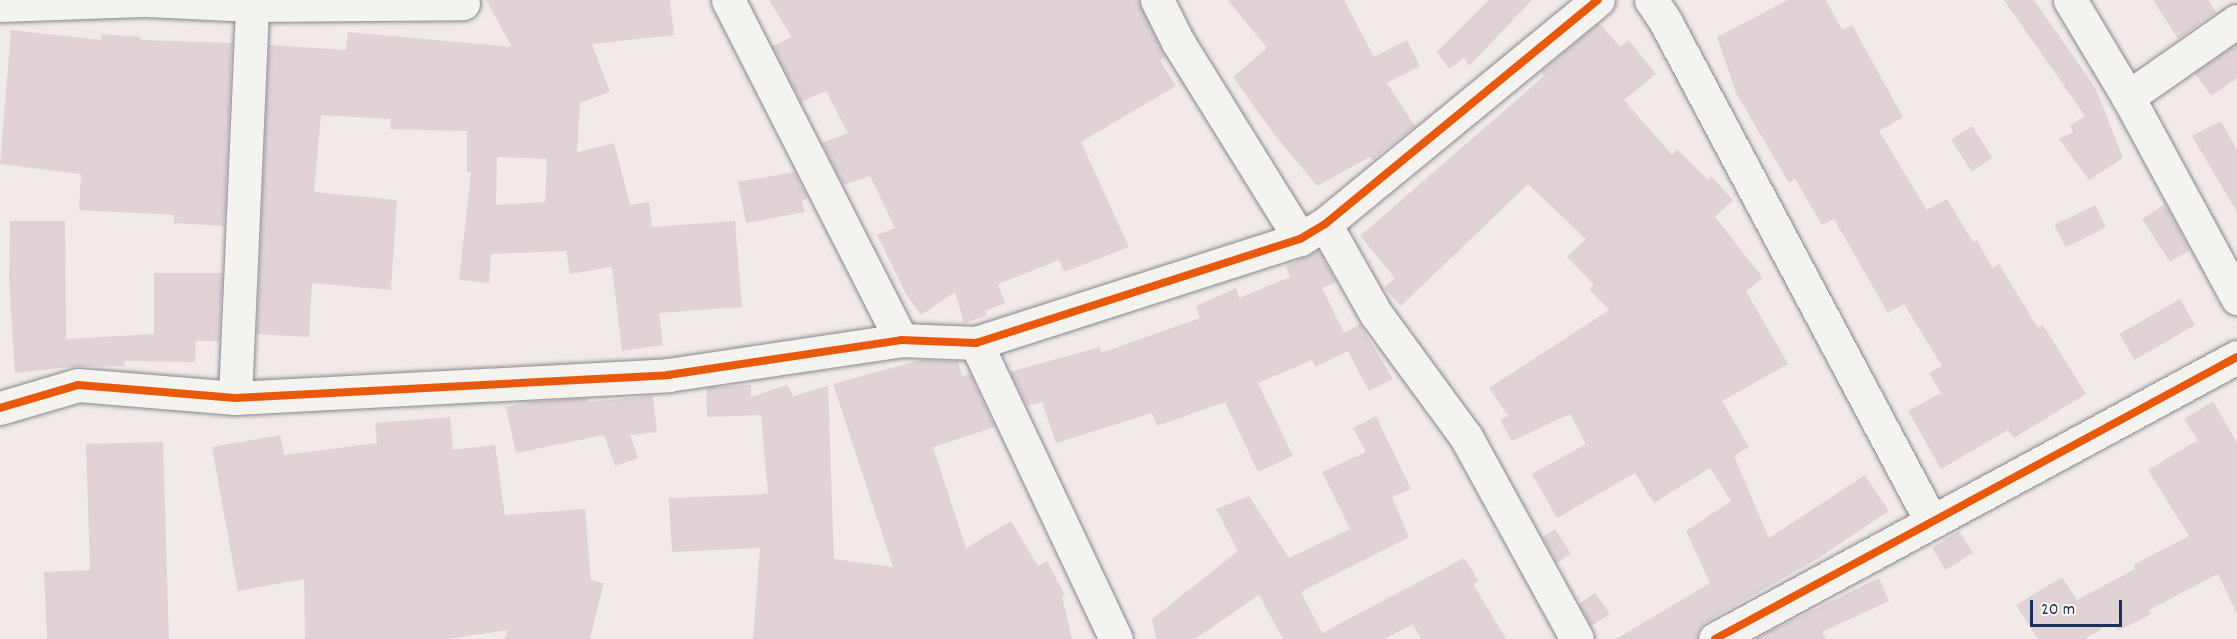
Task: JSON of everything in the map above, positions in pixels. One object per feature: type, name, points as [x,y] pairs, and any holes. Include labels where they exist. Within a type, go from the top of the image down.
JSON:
[{"type":"street","points":[[0,5],[144,0],[252,5],[464,3]]},
{"type":"street","points":[[728,0],[901,340]]},
{"type":"street","points":[[1157,0],[1178,42],[1313,232],[1466,437],[1576,639]]},
{"type":"street","points":[[1651,0],[1670,29],[1931,521]]},
{"type":"street","points":[[2070,0],[2128,96],[2237,298]]},
{"type":"street","points":[[0,408],[78,385],[235,398],[668,375],[901,340],[976,343],[1313,232],[1591,2]]},
{"type":"street","points":[[235,398],[252,5]]},
{"type":"street","points":[[2128,96],[2237,21]]},
{"type":"street","points":[[976,343],[1116,639]]},
{"type":"street","points":[[1715,639],[2237,357]]},
{"type":"building","points":[[486,0],[670,0],[674,35],[592,44],[610,92],[580,103],[577,152],[614,143],[630,205],[649,202],[652,227],[735,221],[742,307],[659,313],[663,345],[622,351],[612,267],[570,274],[566,251],[491,254],[489,283],[459,280],[471,172],[467,172],[467,131],[390,129],[391,119],[321,115],[314,192],[397,200],[391,290],[312,283],[309,337],[257,334],[269,45],[346,50],[348,32],[512,47]],"holes":[[[497,157],[547,159],[545,202],[496,205]]]},
{"type":"building","points":[[769,0],[1138,0],[1165,57],[1160,60],[1176,86],[1081,142],[1129,247],[1064,272],[1059,260],[998,284],[1005,303],[985,311],[986,316],[964,323],[955,292],[921,315],[906,294],[877,235],[895,228],[870,176],[843,185],[822,143],[848,133],[826,91],[801,102],[772,46],[792,37]]},
{"type":"building","points":[[1228,0],[1344,0],[1374,57],[1407,40],[1420,66],[1387,83],[1415,126],[1372,160],[1370,157],[1317,186],[1274,134],[1233,77],[1267,48]]},
{"type":"building","points":[[1489,0],[1532,0],[1469,66],[1464,58],[1449,69],[1437,52]]},
{"type":"building","points":[[1788,0],[1826,0],[1842,30],[1852,25],[1903,117],[1879,131],[1927,210],[1947,199],[1973,242],[1977,240],[1992,268],[1999,264],[2038,328],[2043,325],[2086,394],[2014,438],[2008,430],[1941,469],[1908,411],[1941,393],[1929,373],[1942,366],[1904,304],[1888,313],[1834,219],[1822,225],[1795,179],[1789,183],[1736,93],[1717,37]]},
{"type":"building","points":[[2004,0],[2034,0],[2096,89],[2123,158],[2089,180],[2059,139],[2073,132],[2070,125],[2085,116]]},
{"type":"building","points":[[2153,0],[2208,0],[2216,12],[2178,39]]},
{"type":"building","points":[[1599,23],[1620,47],[1629,40],[1656,74],[1624,100],[1672,155],[1677,149],[1708,180],[1711,176],[1733,200],[1715,217],[1763,278],[1746,291],[1788,364],[1722,401],[1749,447],[1734,456],[1769,538],[1865,475],[1889,511],[1817,559],[1706,622],[1698,629],[1696,639],[1616,639],[1710,583],[1686,531],[1731,501],[1710,468],[1654,503],[1635,473],[1557,518],[1532,474],[1586,444],[1570,414],[1512,441],[1500,420],[1508,416],[1489,388],[1609,310],[1589,289],[1594,285],[1567,257],[1586,239],[1528,184],[1401,306],[1384,288],[1395,278],[1360,236],[1544,76],[1541,72]]},
{"type":"building","points":[[11,30],[101,40],[102,34],[141,37],[140,40],[232,43],[224,226],[174,223],[174,215],[79,210],[81,174],[0,164]]},
{"type":"building","points":[[2237,44],[2237,78],[2211,96],[2195,73]]},
{"type":"building","points":[[2221,121],[2237,150],[2237,212],[2192,136]]},
{"type":"building","points":[[1972,126],[1993,158],[1972,171],[1951,140]]},
{"type":"building","points":[[794,172],[808,198],[802,201],[805,212],[746,223],[738,182]]},
{"type":"building","points":[[2165,204],[2190,250],[2170,262],[2142,219]]},
{"type":"building","points":[[2095,205],[2106,227],[2066,247],[2055,225]]},
{"type":"building","points":[[10,221],[65,221],[66,339],[154,334],[154,273],[222,273],[219,341],[196,341],[195,362],[124,361],[125,366],[79,366],[15,373],[9,280]]},
{"type":"building","points":[[1319,251],[1336,282],[1322,288],[1344,333],[1360,324],[1393,379],[1369,391],[1348,351],[1315,367],[1312,360],[1258,383],[1293,456],[1258,472],[1225,402],[1157,426],[1152,413],[1056,443],[1042,402],[1027,406],[1010,372],[1100,347],[1101,353],[1200,318],[1196,306],[1236,288],[1239,298],[1290,277],[1286,266]]},
{"type":"building","points":[[2180,299],[2195,325],[2134,360],[2119,334]]},
{"type":"building","points":[[921,360],[958,361],[962,376],[970,374],[995,427],[933,447],[966,548],[1011,521],[1038,566],[1047,561],[1065,595],[1062,596],[1072,639],[753,639],[760,548],[672,552],[669,498],[768,494],[761,415],[707,417],[706,388],[751,385],[751,397],[787,385],[793,396],[828,386],[834,559],[893,567],[833,384]]},
{"type":"building","points":[[653,396],[657,432],[630,435],[638,458],[615,466],[604,435],[516,453],[506,407],[537,401],[587,398],[588,402]]},
{"type":"building","points":[[2213,401],[2237,443],[2237,614],[2218,574],[2149,610],[2151,614],[2118,631],[2113,622],[2085,639],[2038,639],[2016,605],[2062,577],[2077,600],[2135,569],[2133,565],[2189,536],[2148,470],[2198,440],[2184,419]]},
{"type":"building","points":[[1376,416],[1411,489],[1392,497],[1409,537],[1301,592],[1322,633],[1464,558],[1479,581],[1473,584],[1506,639],[1421,639],[1413,624],[1385,639],[1283,639],[1259,595],[1195,639],[1156,639],[1152,619],[1238,551],[1216,509],[1249,496],[1289,558],[1350,529],[1322,472],[1366,452],[1353,428]]},
{"type":"building","points":[[450,417],[453,450],[495,445],[505,515],[585,509],[591,580],[604,583],[590,639],[505,639],[508,630],[448,639],[305,639],[304,579],[238,591],[212,447],[280,435],[284,455],[377,443],[375,423]]},
{"type":"building","points":[[163,442],[169,639],[47,639],[44,572],[90,570],[86,444]]},
{"type":"building","points":[[1555,529],[1571,554],[1557,563],[1543,537]]},
{"type":"building","points":[[1959,531],[1973,553],[1946,570],[1932,548]]},
{"type":"building","points":[[1879,578],[1889,601],[1822,632],[1826,639],[1754,639]]},
{"type":"building","points":[[1595,593],[1610,614],[1591,626],[1579,604]]},
{"type":"cycle path","points":[[0,408],[78,385],[235,398],[668,375],[901,340],[976,343],[1300,239],[1325,224],[1598,0]]},
{"type":"cycle path","points":[[1715,639],[2237,357]]}]
